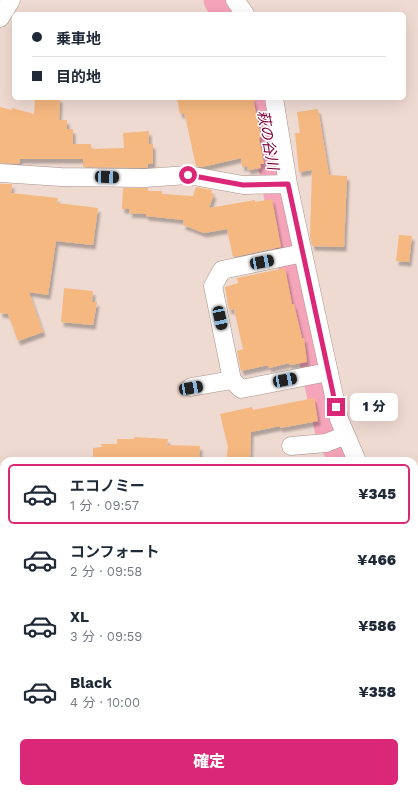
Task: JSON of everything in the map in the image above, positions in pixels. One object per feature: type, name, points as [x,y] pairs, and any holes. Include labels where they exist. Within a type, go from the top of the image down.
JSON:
[{"type":"street","points":[[0,18],[11,0]]},
{"type":"street","points":[[235,0],[244,12]]},
{"type":"street","points":[[274,100],[280,183],[322,373],[339,419],[338,438],[354,457]]},
{"type":"street","points":[[0,173],[61,177],[146,178],[188,175],[243,185],[280,183]]},
{"type":"street","points":[[296,255],[222,270],[213,286],[232,380],[241,389],[322,373]]},
{"type":"street","points":[[191,388],[232,380]]},
{"type":"street","points":[[290,446],[338,438]]},
{"type":"building","points":[[35,100],[60,100],[59,120],[67,120],[67,129],[73,129],[73,144],[91,144],[91,149],[124,148],[123,133],[149,131],[149,144],[153,144],[153,164],[148,164],[148,167],[145,168],[83,167],[83,159],[20,159],[19,164],[0,163],[0,107],[12,110],[12,108],[34,114]]},
{"type":"building","points":[[177,100],[253,100],[261,137],[259,138],[264,164],[260,164],[261,168],[248,170],[247,166],[242,167],[241,158],[202,167],[196,166],[184,113],[180,114]]},
{"type":"building","points":[[318,109],[329,175],[347,176],[344,247],[312,246],[310,237],[312,170],[299,172],[295,133],[300,133],[297,112]]},
{"type":"building","points":[[0,184],[12,184],[11,193],[58,198],[57,203],[98,208],[93,245],[56,241],[48,295],[29,292],[43,332],[18,341],[8,314],[0,313]]},
{"type":"building","points":[[196,187],[212,190],[211,193],[214,194],[209,208],[255,200],[255,202],[272,199],[281,247],[233,257],[227,229],[204,233],[183,225],[184,220],[129,213],[130,209],[122,209],[123,188],[148,188],[148,191],[162,191],[162,194],[193,196]]},
{"type":"building","points":[[399,235],[412,236],[409,262],[396,261]]},
{"type":"building","points":[[285,268],[292,304],[294,304],[302,338],[304,338],[307,362],[290,365],[289,363],[269,368],[268,365],[241,371],[237,351],[243,349],[234,309],[229,310],[225,287],[238,283],[237,278]]},
{"type":"building","points":[[64,288],[93,291],[92,302],[97,302],[93,325],[61,322]]},
{"type":"building","points":[[314,398],[318,421],[280,428],[280,426],[251,432],[250,457],[227,457],[228,447],[220,414],[252,407],[253,410]]},
{"type":"building","points":[[134,437],[168,439],[167,445],[200,446],[199,457],[93,457],[93,448],[102,447],[101,444],[117,444],[117,439],[134,439]]},
{"type":"waterway","name":"萩の谷川","points":[[219,0],[227,12]]},
{"type":"waterway","name":"萩の谷川","points":[[261,100],[265,128],[302,306],[331,433],[342,457]]},
{"type":"route","points":[[188,175],[243,185],[272,183],[288,184],[336,407]]}]
